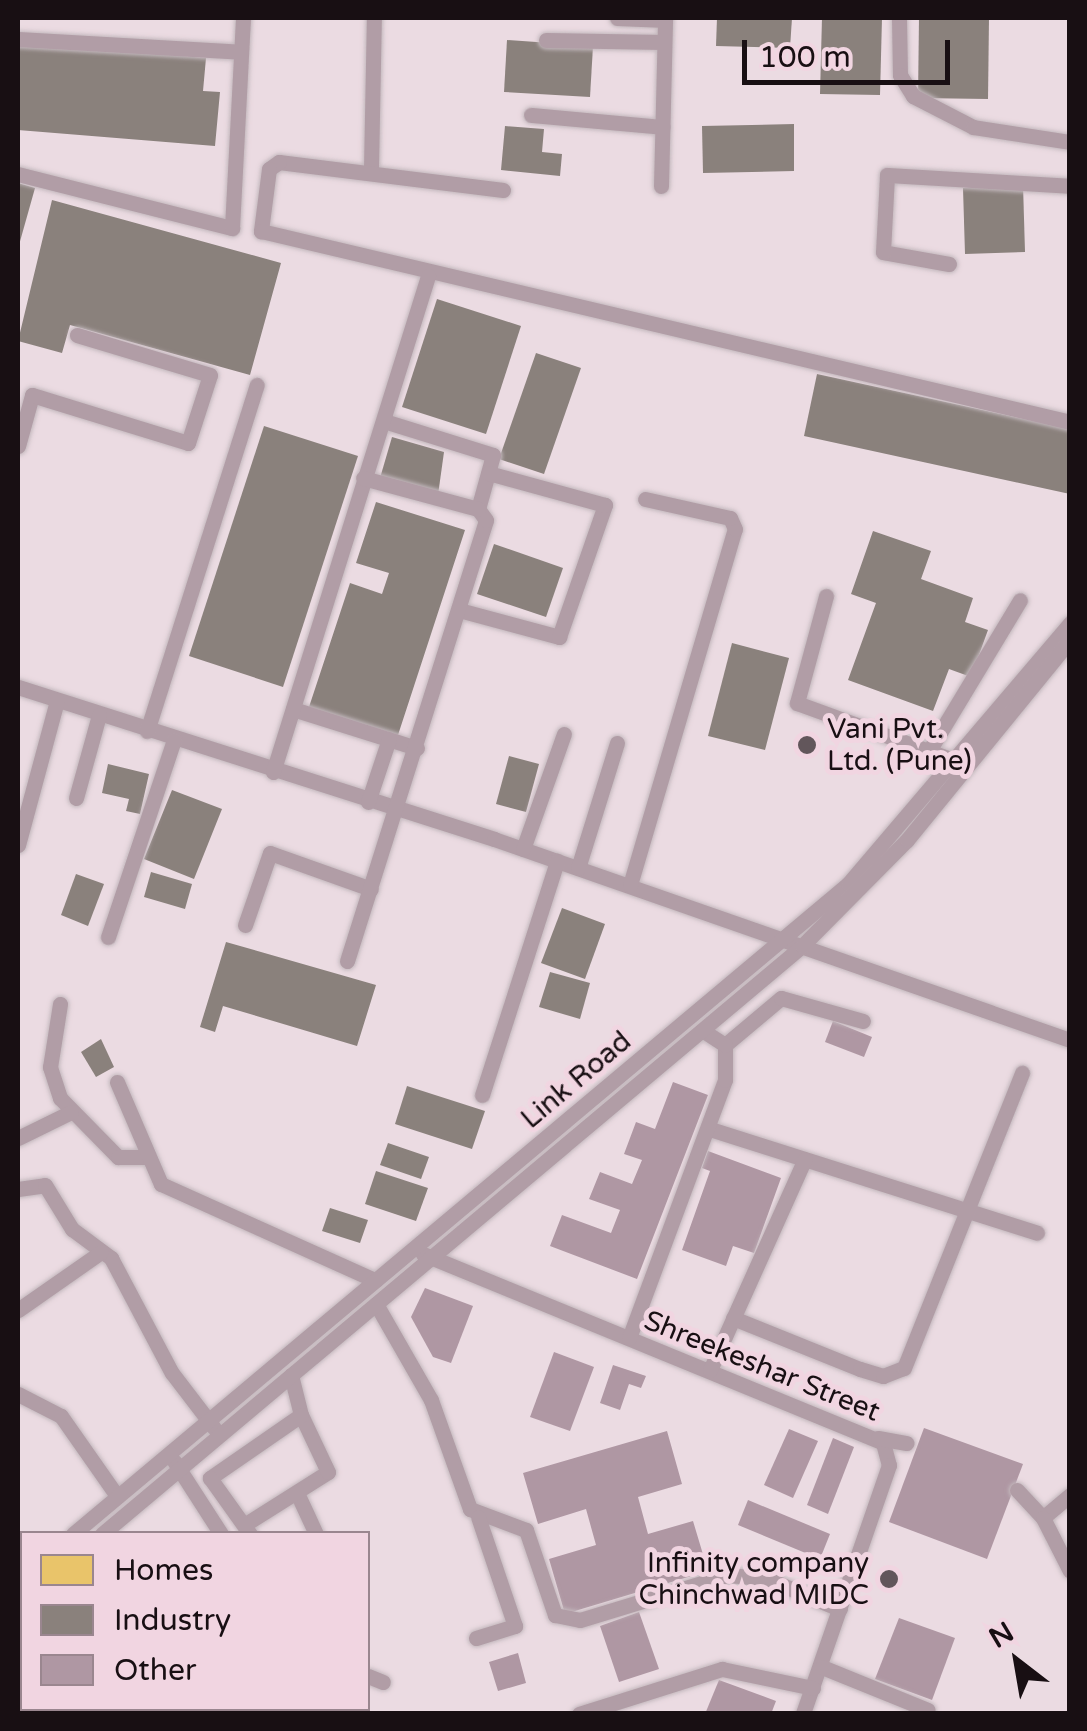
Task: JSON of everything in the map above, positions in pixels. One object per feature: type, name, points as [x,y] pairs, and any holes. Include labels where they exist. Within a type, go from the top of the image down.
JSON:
[{"type":"street","points":[[18,174],[232,228],[242,18]]},
{"type":"street","points":[[370,168],[374,18]]},
{"type":"street","points":[[617,18],[665,19],[661,186]]},
{"type":"street","points":[[899,18],[900,76],[912,96],[972,128],[1070,142]]},
{"type":"street","points":[[18,40],[241,52]]},
{"type":"street","points":[[546,40],[664,42]]},
{"type":"street","points":[[531,115],[662,128]]},
{"type":"street","points":[[503,190],[370,168],[272,165],[260,231],[428,276],[1070,422]]},
{"type":"street","points":[[950,264],[883,252],[887,174],[1070,186]]},
{"type":"street","points":[[273,772],[428,276]]},
{"type":"street","points":[[18,446],[32,394],[188,444],[210,375],[76,335]]},
{"type":"street","points":[[148,731],[258,385]]},
{"type":"street","points":[[384,421],[493,455],[478,509]]},
{"type":"street","points":[[459,610],[559,637],[605,505],[488,473]]},
{"type":"street","points":[[347,961],[398,810],[486,520],[478,509],[363,478]]},
{"type":"street","points":[[630,886],[735,529],[730,518],[645,498]]},
{"type":"street","points":[[826,596],[797,703],[954,760]]},
{"type":"street","points":[[929,750],[1020,600]]},
{"type":"street","name":"Link Road","points":[[76,1531],[782,940],[888,842],[954,760],[1068,631]]},
{"type":"street","name":"Link Road","points":[[106,1531],[802,946],[907,840],[1068,631]]},
{"type":"street","points":[[18,687],[273,772],[523,849],[1070,1040]]},
{"type":"street","points":[[18,845],[57,700]]},
{"type":"street","points":[[292,709],[417,748]]},
{"type":"street","points":[[76,798],[99,714]]},
{"type":"street","points":[[523,849],[564,734]]},
{"type":"street","points":[[368,802],[389,739]]},
{"type":"street","points":[[108,937],[174,740]]},
{"type":"street","points":[[578,868],[616,742]]},
{"type":"street","points":[[245,925],[270,854],[371,889]]},
{"type":"street","points":[[482,1094],[558,861]]},
{"type":"street","points":[[629,1338],[710,1130],[725,1044],[781,998],[863,1022]]},
{"type":"street","points":[[60,1004],[50,1075],[71,1112],[118,1157],[148,1157]]},
{"type":"street","points":[[702,1030],[725,1044]]},
{"type":"street","points":[[734,1318],[895,1375],[916,1347],[1022,1074]]},
{"type":"street","points":[[117,1082],[148,1157],[166,1188],[376,1280]]},
{"type":"street","points":[[18,1138],[71,1112]]},
{"type":"street","points":[[710,1130],[1037,1233]]},
{"type":"street","points":[[710,1370],[805,1159]]},
{"type":"street","points":[[18,1189],[45,1186],[72,1229],[101,1252],[220,1435]]},
{"type":"street","name":"Shreekeshar Street","points":[[416,1246],[428,1260],[878,1438],[889,1465],[803,1714]]},
{"type":"street","points":[[18,1310],[101,1252]]},
{"type":"street","points":[[376,1304],[431,1400],[478,1517],[515,1626],[476,1638]]},
{"type":"street","points":[[292,1374],[301,1415],[328,1468],[247,1529],[210,1478],[301,1415]]},
{"type":"street","points":[[18,1394],[61,1416],[117,1496]]},
{"type":"street","points":[[878,1438],[906,1444]]},
{"type":"street","points":[[169,1453],[219,1531]]},
{"type":"street","points":[[1017,1490],[1043,1518],[1070,1570]]},
{"type":"street","points":[[297,1494],[315,1531]]},
{"type":"street","points":[[1043,1518],[1070,1495]]},
{"type":"street","points":[[478,1517],[507,1517],[526,1530],[548,1604],[564,1621],[728,1575],[765,1578],[840,1608]]},
{"type":"street","points":[[822,1667],[928,1710]]},
{"type":"street","points":[[579,1714],[722,1669],[813,1688]]},
{"type":"building: Homes","points":[[143,1711],[318,1714],[144,1714]]},
{"type":"building: Industry","points":[[717,18],[792,18],[790,48],[716,46]]},
{"type":"building: Industry","points":[[822,18],[882,18],[880,95],[820,94]]},
{"type":"building: Industry","points":[[919,18],[989,18],[988,99],[918,98]]},
{"type":"building: Industry","points":[[507,40],[593,46],[590,97],[504,92]]},
{"type":"building: Industry","points":[[18,42],[206,58],[203,91],[220,92],[215,146],[18,130]]},
{"type":"building: Industry","points":[[794,124],[794,171],[703,173],[702,126]]},
{"type":"building: Industry","points":[[505,126],[544,129],[542,152],[562,154],[560,176],[501,170]]},
{"type":"building: Industry","points":[[18,183],[35,188],[19,245],[18,245]]},
{"type":"building: Industry","points":[[1023,185],[1025,252],[965,254],[963,188]]},
{"type":"building: Industry","points":[[52,200],[281,263],[250,375],[70,325],[62,353],[18,341]]},
{"type":"building: Industry","points":[[437,299],[521,326],[486,434],[402,407]]},
{"type":"building: Industry","points":[[536,353],[581,368],[544,474],[499,459]]},
{"type":"building: Industry","points":[[817,374],[1070,429],[1070,494],[804,436]]},
{"type":"building: Industry","points":[[264,426],[358,456],[283,687],[189,656]]},
{"type":"building: Industry","points":[[392,437],[444,452],[438,495],[380,478]]},
{"type":"building: Industry","points":[[376,502],[465,530],[398,735],[309,707],[350,583],[382,594],[389,573],[356,563]]},
{"type":"building: Industry","points":[[873,531],[931,551],[921,579],[973,598],[965,622],[988,630],[971,677],[949,669],[933,711],[848,680],[876,603],[851,594]]},
{"type":"building: Industry","points":[[494,544],[563,568],[546,617],[477,594]]},
{"type":"building: Industry","points":[[732,643],[789,658],[765,750],[708,736]]},
{"type":"building: Industry","points":[[509,756],[539,764],[526,812],[496,804]]},
{"type":"building: Industry","points":[[108,764],[149,774],[140,814],[126,811],[129,799],[102,793]]},
{"type":"building: Industry","points":[[172,790],[222,809],[194,879],[144,859]]},
{"type":"building: Industry","points":[[151,872],[192,884],[185,909],[144,897]]},
{"type":"building: Industry","points":[[76,874],[104,884],[88,926],[61,915]]},
{"type":"building: Industry","points":[[562,908],[605,924],[585,979],[541,963]]},
{"type":"building: Industry","points":[[226,942],[376,985],[357,1046],[223,1006],[215,1032],[200,1027]]},
{"type":"building: Industry","points":[[550,972],[590,983],[580,1019],[539,1007]]},
{"type":"building: Industry","points":[[101,1039],[114,1067],[96,1077],[81,1052]]},
{"type":"building: Industry","points":[[407,1086],[485,1111],[472,1149],[395,1124]]},
{"type":"building: Industry","points":[[388,1143],[429,1157],[421,1179],[380,1165]]},
{"type":"building: Industry","points":[[376,1171],[428,1188],[416,1221],[365,1204]]},
{"type":"building: Industry","points":[[330,1208],[368,1220],[360,1243],[322,1231]]},
{"type":"building: Other","points":[[833,1021],[872,1037],[864,1057],[825,1042]]},
{"type":"building: Other","points":[[673,1082],[708,1095],[637,1279],[550,1246],[562,1215],[611,1233],[620,1210],[589,1199],[600,1172],[632,1184],[642,1160],[624,1154],[636,1122],[655,1129]]},
{"type":"building: Other","points":[[708,1151],[781,1178],[754,1253],[733,1246],[726,1266],[682,1250],[710,1171],[702,1168]]},
{"type":"building: Other","points":[[425,1288],[473,1306],[451,1363],[433,1357],[411,1317]]},
{"type":"building: Other","points":[[554,1352],[594,1367],[570,1431],[530,1417]]},
{"type":"building: Other","points":[[613,1365],[646,1376],[641,1388],[629,1384],[620,1410],[600,1403]]},
{"type":"building: Other","points":[[924,1428],[1023,1464],[987,1559],[889,1522]]},
{"type":"building: Other","points":[[789,1429],[818,1441],[793,1498],[764,1485]]},
{"type":"building: Other","points":[[667,1431],[682,1484],[638,1497],[648,1534],[693,1521],[708,1571],[565,1614],[549,1559],[596,1545],[586,1509],[538,1524],[523,1473]]},
{"type":"building: Other","points":[[833,1438],[854,1447],[828,1514],[807,1505]]},
{"type":"building: Other","points":[[748,1500],[830,1534],[820,1559],[738,1525]]},
{"type":"building: Other","points":[[639,1612],[659,1669],[619,1682],[600,1626]]},
{"type":"building: Other","points":[[899,1618],[955,1638],[932,1700],[875,1679]]},
{"type":"building: Other","points":[[518,1653],[526,1683],[498,1691],[489,1662]]},
{"type":"building: Other","points":[[719,1680],[776,1701],[771,1714],[705,1714]]},
{"type":"place","name":"Vani Pvt. Ltd. (Pune)","points":[[807,745]]},
{"type":"place","name":"Infinity company Chinchwad MIDC","points":[[889,1579]]}]
